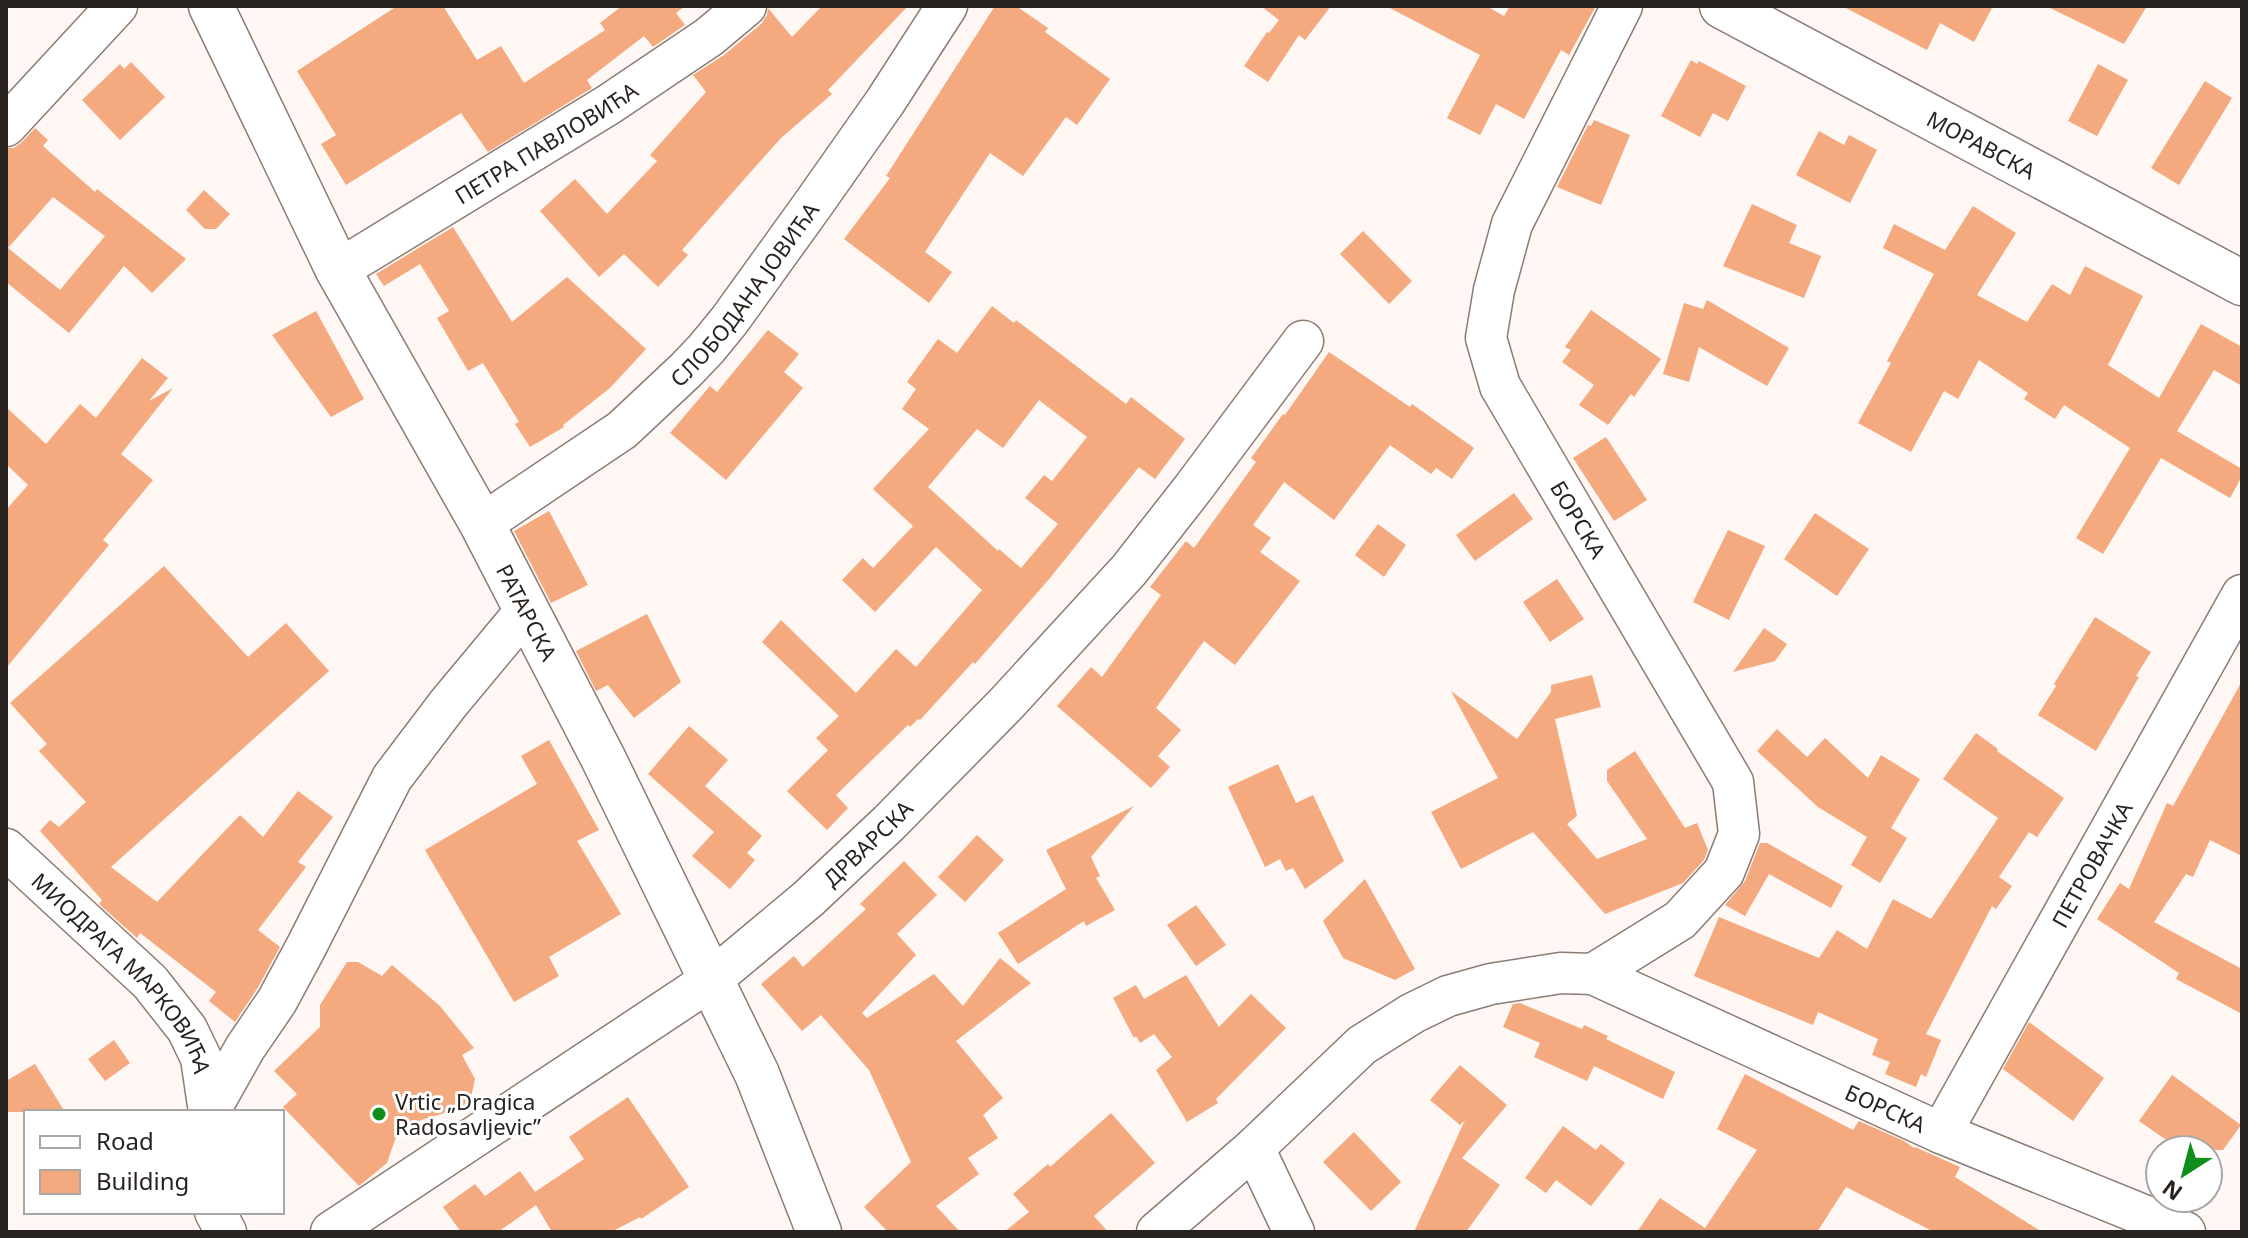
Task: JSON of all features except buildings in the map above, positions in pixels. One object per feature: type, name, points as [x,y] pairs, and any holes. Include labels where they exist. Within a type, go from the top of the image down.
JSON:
[{"type":"street","points":[[6,126],[117,6]]},
{"type":"street","name":"РАТАРСКА","points":[[211,6],[338,270],[482,524],[603,758],[757,1074],[819,1232]]},
{"type":"street","name":"ПЕТРА ПАВЛОВИЋА","points":[[338,270],[608,105],[709,37],[746,6]]},
{"type":"street","name":"СЛОБОДАНА ЈОВИЋА","points":[[482,524],[622,430],[706,349],[885,102],[947,6]]},
{"type":"street","name":"БОРСКА","points":[[1593,974],[1680,920],[1724,872],[1739,834],[1733,782],[1500,386],[1486,338],[1494,290],[1512,224],[1622,6]]},
{"type":"street","name":"МОРАВСКА","points":[[1722,6],[2242,283]]},
{"type":"street","name":"ДРВАРСКА","points":[[331,1232],[711,980],[808,899],[889,823],[1006,704],[1129,570],[1303,341]]},
{"type":"street","name":"ПЕТРОВАЧКА","points":[[1941,1133],[2242,595]]},
{"type":"street","points":[[210,1110],[250,1040],[277,1001],[392,778],[448,704],[527,609]]},
{"type":"street","name":"МИОДРАГА МАРКОВИЋА","points":[[13,865],[150,982],[187,1029],[201,1058],[209,1110]]},
{"type":"street","name":"БОРСКА","points":[[1157,1232],[1254,1148],[1362,1045],[1413,1013],[1448,996],[1491,984],[1561,973],[1593,974],[1941,1133],[2185,1232]]},
{"type":"street","points":[[187,1029],[231,1044],[250,1040]]},
{"type":"street","points":[[1254,1148],[1294,1232]]},
{"type":"street","points":[[216,1214],[226,1232]]},
{"type":"place","name":"Vrtic „Dragica Radosavljevic”","points":[[379,1114]]}]
